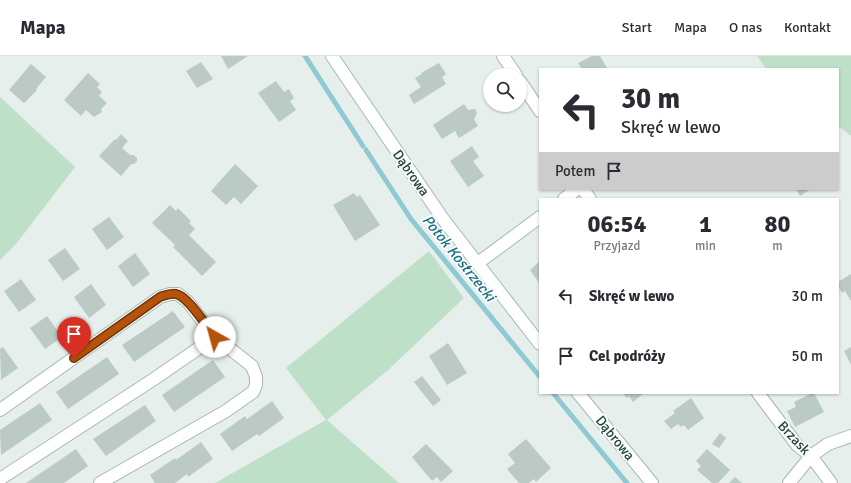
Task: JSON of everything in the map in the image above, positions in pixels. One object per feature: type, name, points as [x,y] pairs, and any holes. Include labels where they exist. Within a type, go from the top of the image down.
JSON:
[{"type":"street","name":"Dąbrowa","points":[[332,56],[443,219],[539,343]]},
{"type":"street","points":[[504,56],[512,68]]},
{"type":"street","points":[[527,92],[539,110]]},
{"type":"street","points":[[565,198],[576,190]]},
{"type":"street","points":[[478,263],[539,218]]},
{"type":"street","points":[[0,410],[160,297],[170,294],[178,294],[188,302],[215,337],[252,366],[256,377],[256,385],[253,392],[226,411],[100,483]]},
{"type":"street","points":[[0,479],[154,379],[215,337]]},
{"type":"street","name":"Dąbrowa","points":[[579,394],[652,483]]},
{"type":"street","name":"Brzask","points":[[759,394],[797,445],[811,456],[831,483]]},
{"type":"street","points":[[789,483],[811,456],[828,444],[851,436]]},
{"type":"green space","points":[[757,56],[851,56],[851,136],[839,127],[839,68],[765,68]]},
{"type":"green space","points":[[0,97],[75,167],[16,244],[0,260]]},
{"type":"green space","points":[[429,251],[464,298],[387,371],[327,420],[399,483],[215,483],[326,420],[286,368]]},
{"type":"building","points":[[221,56],[248,56],[228,69]]},
{"type":"building","points":[[592,56],[600,56],[607,68],[581,68],[578,63]]},
{"type":"building","points":[[201,62],[213,79],[197,88],[186,71]]},
{"type":"building","points":[[439,63],[446,74],[442,77],[446,84],[414,104],[409,95],[421,87],[415,78]]},
{"type":"building","points":[[31,64],[46,77],[36,89],[37,90],[24,103],[9,90]]},
{"type":"building","points":[[88,73],[100,84],[97,87],[102,92],[99,96],[107,103],[101,109],[102,112],[94,117],[86,110],[81,116],[64,100]]},
{"type":"building","points":[[276,81],[284,92],[289,89],[294,98],[290,101],[296,110],[279,122],[258,93]]},
{"type":"building","points":[[464,104],[468,110],[475,109],[477,113],[474,119],[478,126],[459,138],[455,131],[442,139],[433,125]]},
{"type":"building","points":[[121,134],[128,141],[122,148],[130,155],[134,155],[137,158],[137,161],[134,164],[131,164],[121,176],[99,156]]},
{"type":"building","points":[[472,146],[479,157],[473,161],[484,176],[468,187],[450,161]]},
{"type":"building","points":[[235,164],[258,186],[241,204],[234,197],[226,205],[211,191]]},
{"type":"building","points":[[797,190],[809,190],[800,196]]},
{"type":"building","points":[[354,193],[357,197],[360,195],[380,225],[355,241],[333,205]]},
{"type":"building","points":[[170,205],[176,211],[178,208],[191,221],[189,223],[195,229],[189,235],[216,262],[202,276],[173,247],[175,245],[152,223]]},
{"type":"building","points":[[109,217],[124,237],[107,250],[92,229]]},
{"type":"building","points":[[65,248],[80,269],[63,281],[48,260]]},
{"type":"building","points":[[135,253],[150,274],[133,287],[118,266]]},
{"type":"building","points":[[539,262],[539,283],[530,270]]},
{"type":"building","points":[[851,274],[851,301],[845,291],[842,293],[839,288],[839,281]]},
{"type":"building","points":[[21,279],[36,300],[19,312],[4,291]]},
{"type":"building","points":[[91,284],[106,305],[89,318],[74,297]]},
{"type":"building","points":[[173,311],[185,327],[134,362],[122,345]]},
{"type":"building","points":[[47,316],[62,337],[45,349],[30,328]]},
{"type":"building","points":[[448,343],[467,373],[447,385],[429,356]]},
{"type":"building","points":[[3,347],[18,368],[1,380],[0,349]]},
{"type":"building","points":[[851,347],[851,365],[844,351]]},
{"type":"building","points":[[107,357],[119,374],[68,409],[56,392]]},
{"type":"building","points":[[213,360],[225,377],[174,412],[162,395]]},
{"type":"building","points":[[422,376],[441,400],[433,406],[414,382]]},
{"type":"building","points":[[624,394],[643,394],[633,402],[629,396],[627,398]]},
{"type":"building","points":[[810,394],[815,394],[824,412],[795,427],[787,411],[796,407],[794,402]]},
{"type":"building","points":[[691,398],[704,418],[688,430],[684,425],[681,427],[678,424],[671,429],[664,421],[675,413],[673,411]]},
{"type":"building","points":[[272,401],[284,418],[259,436],[257,434],[232,451],[220,434],[245,416],[247,419]]},
{"type":"building","points":[[40,403],[52,420],[1,455],[0,430]]},
{"type":"building","points":[[145,405],[156,421],[106,456],[93,439]]},
{"type":"building","points":[[720,433],[726,438],[719,448],[712,444]]},
{"type":"building","points":[[526,439],[551,468],[536,482],[534,479],[529,483],[519,483],[507,469],[515,463],[508,454]]},
{"type":"building","points":[[201,442],[213,459],[188,477],[187,474],[175,483],[155,483],[150,475],[175,458],[176,460]]},
{"type":"building","points":[[426,444],[453,471],[441,482],[437,477],[432,481],[412,457]]},
{"type":"building","points":[[76,449],[88,466],[64,483],[26,483]]},
{"type":"building","points":[[707,449],[730,470],[718,483],[712,483],[697,470],[701,466],[696,461]]},
{"type":"building","points":[[735,477],[742,483],[729,483]]},
{"type":"waterway","name":"Potok Kostrzecki","points":[[305,56],[363,146]]},
{"type":"waterway","name":"Potok Kostrzecki","points":[[366,150],[411,219],[539,376]]},
{"type":"waterway","name":"Potok Kostrzecki","points":[[554,394],[627,483]]},
{"type":"route","points":[[74,358],[160,297],[170,294],[178,294],[188,302],[215,337]]}]
